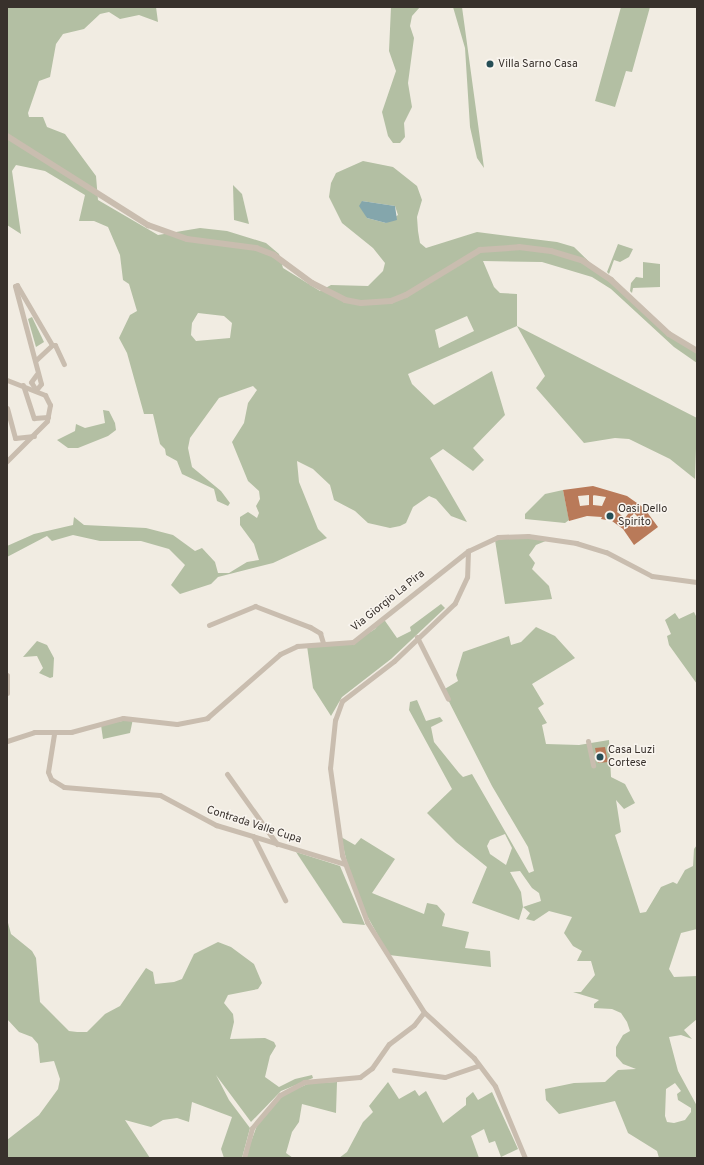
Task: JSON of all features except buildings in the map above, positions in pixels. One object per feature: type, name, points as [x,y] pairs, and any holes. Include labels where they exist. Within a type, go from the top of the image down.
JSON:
[{"type":"street","points":[[7,136],[148,225],[187,239],[256,248],[274,255],[312,283],[345,300],[361,303],[391,300],[480,250],[519,248],[551,251],[583,262],[611,280],[670,334],[697,351]]},
{"type":"street","points":[[36,390],[41,384],[36,375],[36,360],[15,286],[17,285],[52,345],[55,345],[64,364]]},
{"type":"street","points":[[36,360],[52,345]]},
{"type":"street","points":[[7,380],[36,390],[49,399],[48,417],[35,435],[7,461]]},
{"type":"street","points":[[23,385],[34,418],[48,417]]},
{"type":"street","points":[[7,408],[15,438],[35,435]]},
{"type":"street","name":"Via Giorgio La Pira","points":[[7,742],[34,732],[54,734],[123,718],[177,724],[198,721],[214,713],[280,654],[298,646],[353,642],[362,637],[381,617],[468,551],[498,537],[550,538],[606,552],[652,576],[697,582]]},
{"type":"street","points":[[468,551],[467,577],[455,603],[417,637],[394,661],[350,693],[338,708],[330,768],[342,855],[378,942],[424,1012],[474,1058],[495,1086],[525,1158]]},
{"type":"street","points":[[209,625],[255,606],[310,627],[320,633],[323,644]]},
{"type":"street","points":[[417,637],[448,699]]},
{"type":"street","points":[[7,675],[7,693]]},
{"type":"street","name":"Contrada Valle Cupa","points":[[54,734],[48,772],[56,784],[64,787],[160,795],[192,814],[277,844],[345,864]]},
{"type":"street","points":[[588,741],[593,765]]},
{"type":"street","points":[[227,774],[277,844]]},
{"type":"street","points":[[253,836],[285,900]]},
{"type":"street","points":[[337,861],[342,855]]},
{"type":"street","points":[[244,1158],[252,1128],[280,1095],[304,1082],[360,1077],[372,1068],[389,1044],[414,1025],[424,1012]]},
{"type":"street","points":[[394,1070],[445,1077],[479,1065]]},
{"type":"green space","points":[[7,7],[156,7],[158,22],[139,15],[120,19],[109,12],[100,14],[84,29],[63,34],[56,44],[50,77],[39,81],[28,113],[29,117],[43,117],[47,127],[65,134],[96,176],[98,200],[158,235],[200,228],[227,231],[266,243],[279,254],[283,268],[320,291],[331,285],[368,286],[383,271],[385,263],[373,248],[342,223],[329,197],[331,183],[336,173],[363,161],[393,167],[417,186],[422,200],[417,217],[418,231],[420,243],[426,248],[477,232],[557,242],[574,247],[611,283],[697,354],[697,363],[674,347],[611,289],[592,277],[542,262],[483,261],[494,287],[500,293],[517,294],[517,326],[408,374],[412,384],[434,405],[492,371],[505,415],[473,448],[484,460],[473,471],[443,449],[430,458],[467,522],[451,516],[436,499],[429,496],[413,507],[406,523],[400,526],[390,528],[368,523],[355,511],[334,500],[330,485],[313,469],[297,461],[299,482],[318,529],[327,538],[273,563],[218,577],[211,584],[180,594],[171,585],[185,565],[169,549],[141,541],[100,541],[73,535],[52,541],[47,536],[7,557],[7,546],[34,534],[73,525],[74,517],[84,525],[146,528],[173,535],[195,551],[202,548],[215,562],[218,573],[229,573],[247,562],[259,560],[254,544],[240,525],[240,517],[248,512],[257,518],[259,513],[256,506],[260,499],[259,491],[248,481],[232,442],[244,423],[248,403],[257,390],[253,386],[219,398],[190,438],[188,448],[192,467],[221,491],[230,503],[228,506],[217,501],[214,489],[182,474],[177,461],[166,455],[165,449],[160,444],[153,414],[144,414],[127,353],[119,338],[130,315],[137,311],[129,284],[123,280],[120,255],[108,227],[94,221],[79,221],[85,195],[45,171],[16,165],[12,171],[21,234],[7,225]],"holes":[[[362,201],[395,206],[398,215],[386,223],[367,218]],[[198,313],[224,316],[232,323],[230,338],[196,341],[191,335],[192,323]],[[467,316],[474,331],[439,348],[435,330]]]},
{"type":"green space","points":[[391,7],[420,7],[412,16],[410,26],[414,38],[408,83],[412,107],[404,123],[405,137],[400,143],[393,143],[388,136],[382,112],[396,71],[389,51]]},
{"type":"green space","points":[[453,7],[462,7],[484,168],[477,158],[470,127],[465,48]]},
{"type":"green space","points":[[621,7],[650,7],[632,72],[626,71],[615,107],[595,101]]},
{"type":"green space","points":[[233,185],[242,194],[249,224],[234,220]]},
{"type":"green space","points":[[618,244],[633,249],[629,257],[620,262],[614,260],[609,274],[607,272]]},
{"type":"green space","points":[[643,262],[660,264],[660,287],[633,288],[632,293],[630,291],[631,283],[636,277],[643,278]]},
{"type":"green space","points":[[32,317],[44,342],[36,347],[28,319]]},
{"type":"green space","points":[[517,326],[697,418],[695,479],[670,459],[629,439],[615,438],[584,443],[536,388],[545,376]]},
{"type":"green space","points":[[103,410],[109,411],[115,423],[116,430],[108,436],[78,448],[68,448],[57,440],[75,431],[76,424],[85,428],[105,423]]},
{"type":"green space","points":[[563,490],[569,520],[565,523],[525,519],[525,514],[545,494]]},
{"type":"green space","points":[[520,537],[548,540],[536,545],[529,555],[535,563],[532,569],[549,586],[552,599],[505,604],[495,540]]},
{"type":"green space","points":[[441,604],[445,608],[391,659],[342,697],[331,716],[313,688],[307,646],[353,643],[375,629],[383,618],[397,638],[411,631],[410,627]]},
{"type":"green space","points":[[694,612],[697,618],[697,684],[669,645],[667,636],[671,634],[665,620],[675,613],[679,619]]},
{"type":"green space","points":[[536,627],[555,636],[575,658],[532,684],[544,704],[538,708],[547,723],[542,725],[546,744],[579,745],[609,740],[611,777],[625,784],[635,803],[624,809],[616,800],[621,832],[615,835],[640,913],[646,912],[661,887],[673,882],[677,884],[685,870],[693,866],[694,849],[697,845],[697,929],[681,933],[669,969],[674,977],[697,976],[697,1019],[684,1030],[692,1039],[681,1035],[669,1037],[678,1071],[697,1106],[697,1158],[659,1158],[657,1151],[628,1133],[615,1101],[559,1114],[546,1100],[545,1089],[574,1083],[605,1082],[618,1070],[636,1069],[623,1064],[616,1056],[616,1047],[623,1035],[630,1031],[627,1022],[621,1013],[612,1009],[594,1008],[594,1004],[599,1000],[573,992],[581,992],[595,975],[591,961],[577,961],[582,951],[573,946],[564,933],[572,917],[549,911],[534,921],[526,919],[530,913],[523,907],[519,920],[472,903],[487,867],[456,842],[427,813],[452,789],[409,710],[410,702],[417,700],[426,721],[440,717],[443,721],[431,727],[434,742],[463,777],[472,774],[529,873],[534,871],[528,847],[492,786],[443,690],[458,681],[456,675],[463,652],[509,636],[511,645],[521,642]],"holes":[[[505,834],[512,848],[506,865],[490,854],[487,846],[490,840]],[[520,871],[532,888],[539,893],[541,901],[523,907],[521,892],[510,872]],[[675,1083],[681,1091],[677,1094],[678,1100],[691,1108],[691,1112],[685,1120],[674,1123],[667,1122],[665,1116],[666,1089]]]},
{"type":"green space","points":[[37,641],[47,645],[54,658],[53,677],[50,678],[39,673],[43,668],[37,656],[23,657]]},
{"type":"green space","points":[[133,719],[130,733],[103,739],[101,725]]},
{"type":"green space","points":[[341,837],[355,845],[361,838],[395,859],[372,893],[424,914],[427,903],[437,905],[445,914],[442,926],[469,932],[465,948],[490,951],[491,967],[389,955],[366,914],[347,863]]},
{"type":"green space","points":[[296,852],[340,866],[365,925],[343,923]]},
{"type":"green space","points":[[7,919],[11,934],[32,951],[36,958],[40,1002],[69,1031],[77,1032],[87,1032],[105,1014],[120,1006],[146,968],[153,972],[155,984],[174,982],[182,979],[194,954],[218,942],[231,947],[254,964],[262,983],[258,989],[228,995],[224,1003],[233,1014],[234,1022],[230,1039],[265,1038],[274,1042],[276,1046],[270,1056],[265,1077],[279,1087],[295,1079],[312,1075],[313,1078],[281,1091],[251,1122],[216,1075],[229,1100],[250,1128],[242,1158],[224,1158],[221,1149],[232,1117],[192,1102],[189,1122],[177,1118],[163,1120],[151,1127],[125,1120],[150,1158],[7,1158],[7,1140],[39,1115],[58,1089],[60,1079],[54,1061],[40,1063],[38,1044],[32,1037],[19,1032],[7,1019]]},
{"type":"green space","points":[[337,1082],[336,1113],[302,1104],[299,1122],[292,1132],[286,1153],[293,1158],[245,1158],[259,1120],[282,1095],[310,1083]]},
{"type":"green space","points":[[388,1082],[399,1099],[415,1090],[419,1096],[426,1091],[443,1123],[466,1105],[466,1098],[473,1092],[478,1100],[492,1092],[518,1149],[501,1157],[495,1141],[489,1143],[484,1129],[471,1136],[479,1158],[339,1158],[347,1152],[363,1122],[373,1112],[369,1106]]},
{"type":"water","points":[[362,201],[395,206],[397,220],[386,223],[367,218],[359,206]]},
{"type":"place","name":"Villa Sarno Casa","points":[[490,64]]},
{"type":"place","name":"Oasi Dello Spirito","points":[[610,516]]},
{"type":"place","name":"Casa Luzi Cortese","points":[[600,757]]}]
